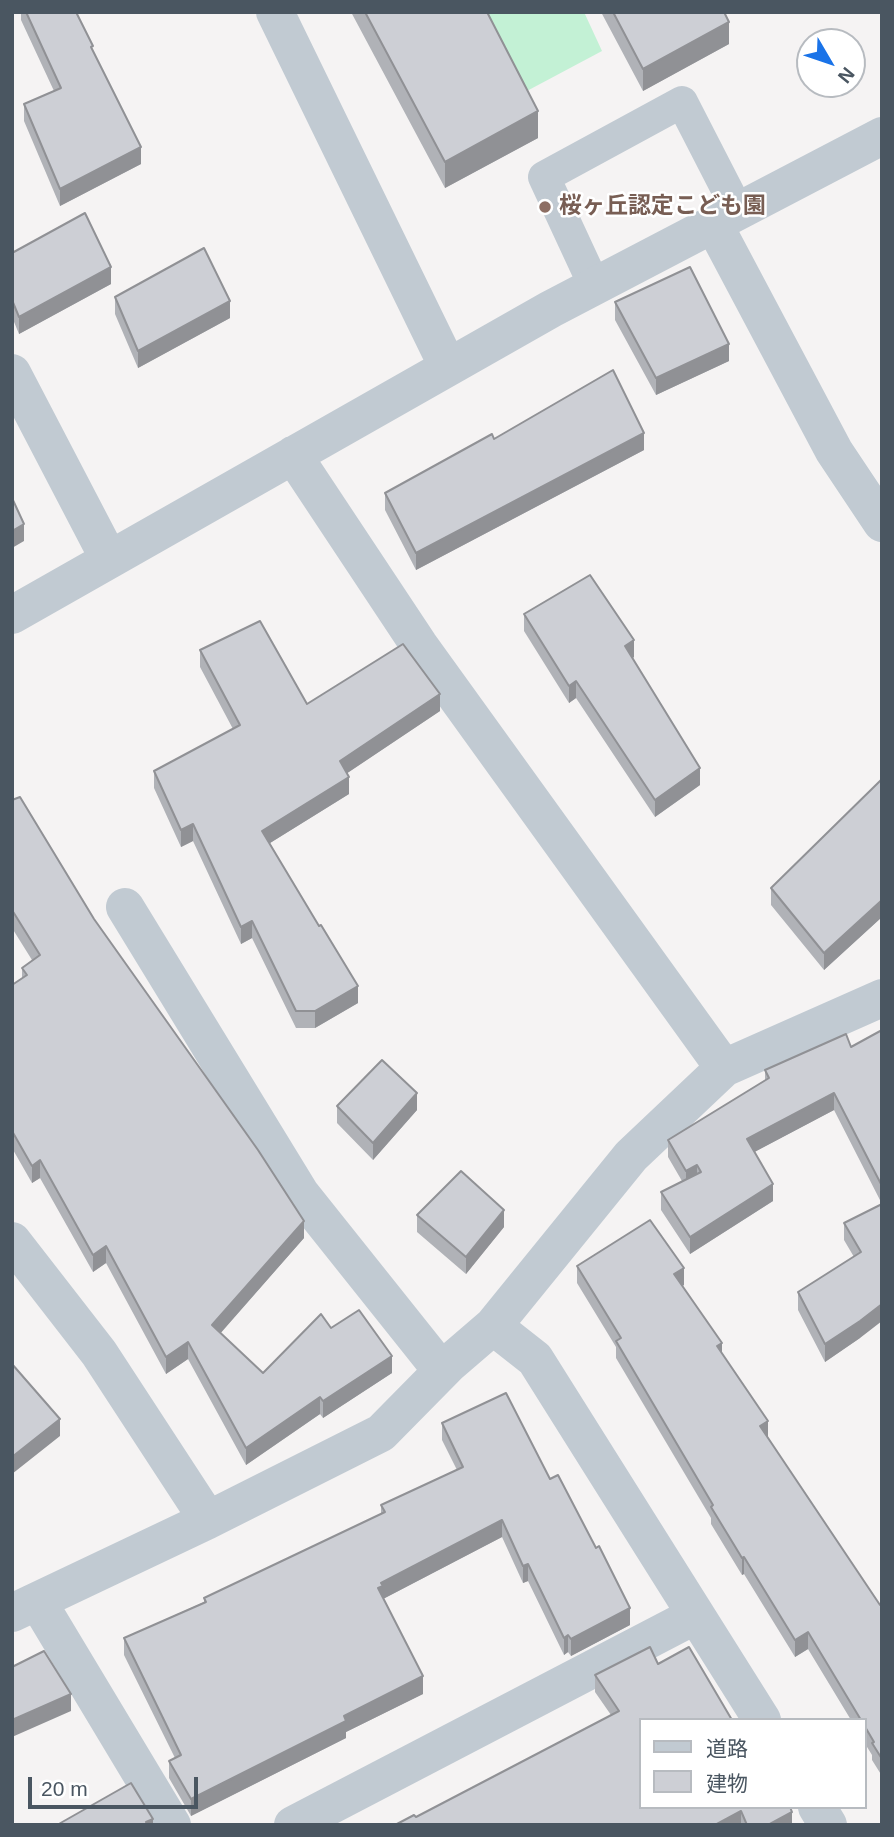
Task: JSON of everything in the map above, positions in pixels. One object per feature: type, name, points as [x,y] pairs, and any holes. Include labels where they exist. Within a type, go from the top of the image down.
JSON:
[{"type":"street","points":[[275,12],[448,367]]},
{"type":"street","points":[[12,615],[551,309],[882,136]]},
{"type":"street","points":[[725,217],[834,451],[882,523]]},
{"type":"street","points":[[12,373],[110,559]]},
{"type":"street","points":[[293,455],[419,645],[724,1068]]},
{"type":"street","points":[[125,907],[300,1193],[442,1371]]},
{"type":"street","points":[[172,1825],[25,1607],[208,1520],[381,1433],[442,1371],[493,1326],[631,1156],[724,1068],[882,998]]},
{"type":"street","points":[[12,1241],[99,1353],[208,1520]]},
{"type":"street","points":[[493,1326],[535,1359],[761,1718]]},
{"type":"street","points":[[293,1825],[696,1615]]},
{"type":"street","points":[[818,1809],[828,1825]]},
{"type":"lane","points":[[595,287],[544,177],[682,102],[725,217]]},
{"type":"green space","points":[[485,12],[584,12],[602,51],[525,92]]},
{"type":"building","points":[[26,12],[76,12],[141,147],[60,189],[24,104],[61,88]]},
{"type":"building","points":[[365,12],[487,12],[538,111],[445,162]]},
{"type":"building","points":[[613,12],[724,12],[729,22],[643,69]]},
{"type":"building","points":[[85,213],[111,267],[19,317],[12,300],[12,253]]},
{"type":"building","points":[[204,248],[230,301],[138,351],[115,297]]},
{"type":"building","points":[[690,267],[729,344],[656,378],[615,302]]},
{"type":"building","points":[[613,370],[644,433],[416,553],[385,493],[492,434],[494,439]]},
{"type":"building","points":[[12,498],[24,524],[12,531]]},
{"type":"building","points":[[590,575],[634,640],[625,646],[700,768],[655,800],[576,681],[569,686],[524,614]]},
{"type":"building","points":[[260,621],[307,704],[403,644],[440,694],[340,761],[349,777],[262,831],[358,986],[315,1011],[296,1011],[252,921],[241,927],[193,824],[181,830],[154,771],[240,725],[200,650]]},
{"type":"building","points":[[882,779],[882,900],[824,953],[771,888]]},
{"type":"building","points":[[20,797],[94,919],[258,1150],[304,1221],[212,1325],[263,1373],[321,1314],[331,1328],[359,1310],[392,1356],[323,1401],[320,1397],[246,1448],[188,1342],[166,1357],[106,1246],[93,1255],[40,1160],[32,1166],[12,1131],[12,985],[27,975],[22,968],[40,955],[12,910],[12,800]]},
{"type":"building","points":[[882,1030],[882,1186],[834,1093],[747,1139],[773,1184],[690,1237],[661,1192],[701,1172],[697,1165],[686,1171],[668,1140],[769,1078],[765,1070],[846,1034],[851,1047]]},
{"type":"building","points":[[382,1060],[417,1093],[373,1143],[337,1106]]},
{"type":"building","points":[[461,1171],[504,1210],[466,1257],[417,1215]]},
{"type":"building","points":[[882,1204],[882,1304],[825,1344],[798,1292],[861,1252],[844,1223]]},
{"type":"building","points":[[650,1220],[684,1268],[674,1274],[722,1343],[717,1346],[768,1421],[760,1426],[880,1605],[882,1604],[882,1759],[866,1728],[866,1718],[860,1718],[808,1632],[795,1640],[744,1557],[742,1558],[616,1341],[621,1338],[577,1266]]},
{"type":"building","points":[[12,1364],[60,1419],[12,1457]]},
{"type":"building","points":[[506,1393],[550,1479],[558,1475],[596,1548],[599,1546],[630,1608],[571,1639],[568,1635],[564,1638],[528,1564],[523,1566],[502,1520],[381,1583],[383,1586],[378,1588],[423,1676],[344,1716],[346,1721],[191,1799],[169,1761],[181,1755],[124,1638],[206,1602],[204,1598],[385,1512],[381,1505],[463,1467],[442,1423]]},
{"type":"building","points":[[650,1647],[658,1664],[689,1647],[731,1718],[638,1718],[638,1809],[791,1809],[792,1812],[768,1825],[747,1825],[741,1811],[715,1825],[395,1825],[414,1815],[416,1817],[619,1711],[595,1675]]},
{"type":"building","points":[[44,1651],[71,1694],[12,1720],[12,1667]]},
{"type":"building","points":[[131,1783],[153,1819],[146,1822],[147,1825],[57,1825]]},
{"type":"place","name":"桜ヶ丘認定こども園","points":[[545,207]]}]
